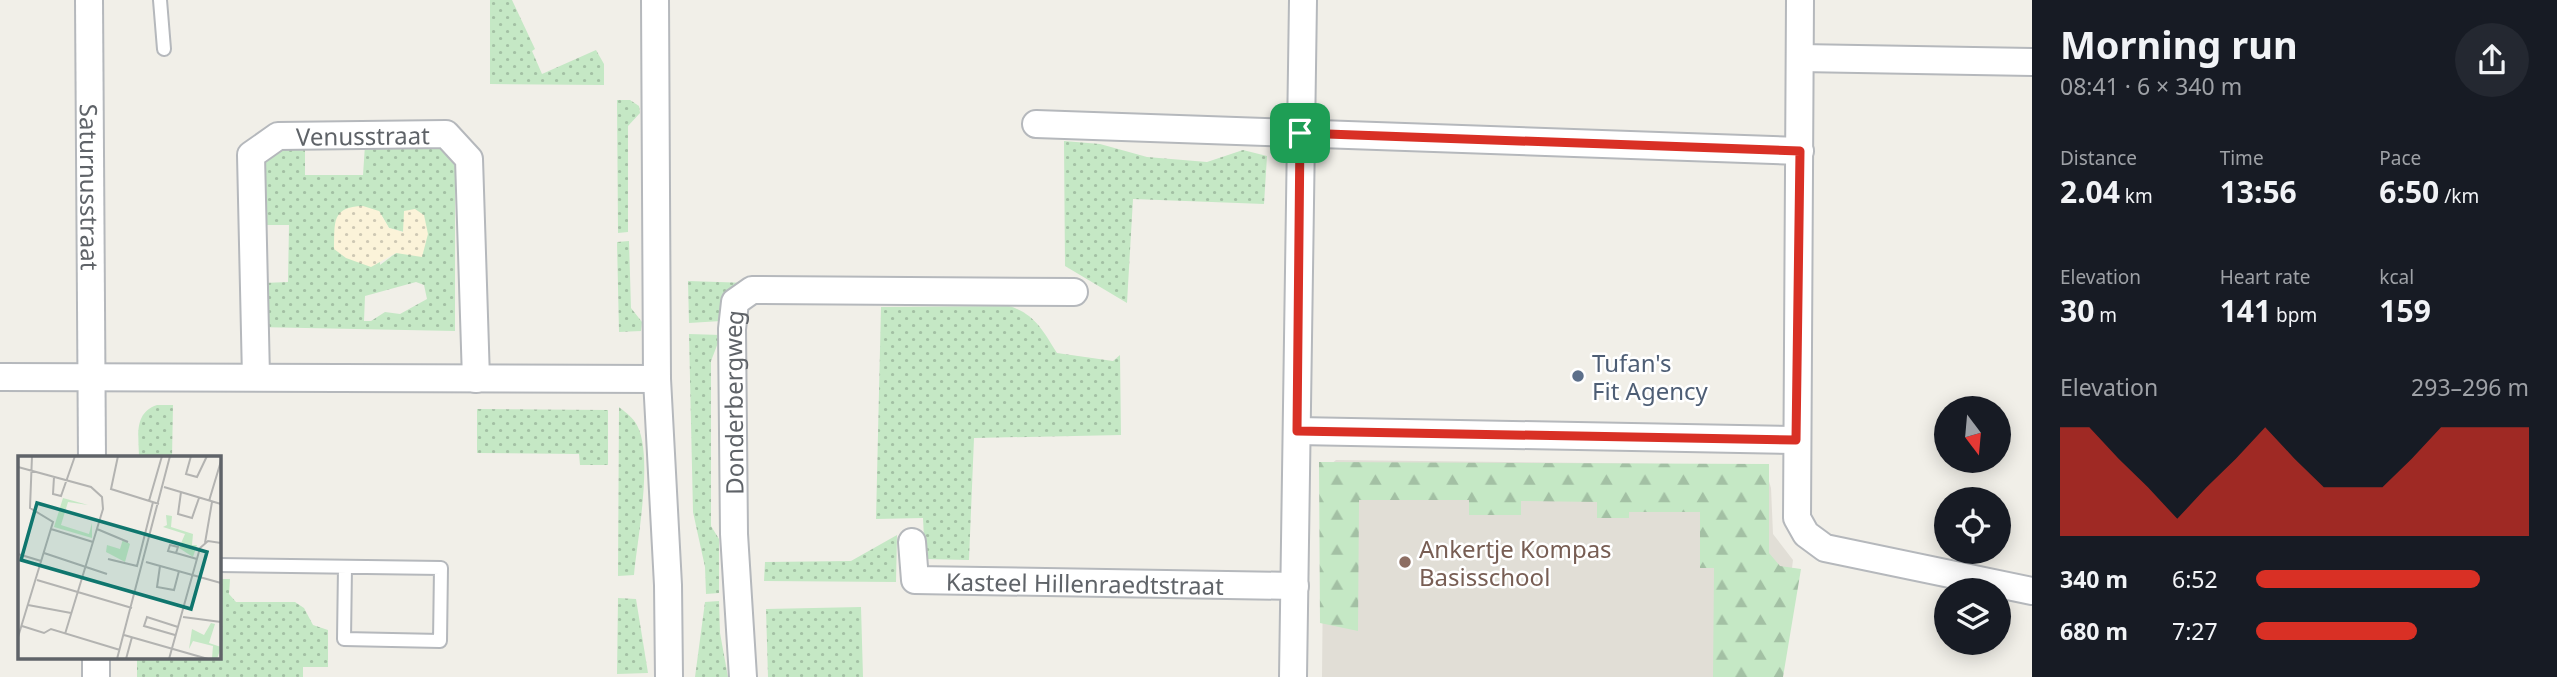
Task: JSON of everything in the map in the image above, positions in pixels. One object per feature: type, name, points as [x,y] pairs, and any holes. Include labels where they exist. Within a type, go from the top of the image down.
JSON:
[{"type":"street","name":"Saturnusstraat","points":[[89,0],[92,456]]},
{"type":"street","points":[[655,0],[657,379],[668,585],[669,677]]},
{"type":"street","points":[[1293,677],[1303,0]]},
{"type":"street","points":[[1800,0],[1797,517],[1807,534],[1825,548],[2032,591]]},
{"type":"street","points":[[1800,58],[2032,62]]},
{"type":"street","points":[[1036,124],[1800,151]]},
{"type":"street","name":"Venusstraat","points":[[256,377],[251,155],[278,136],[446,134],[470,159],[476,379]]},
{"type":"street","name":"Donderbergweg","points":[[743,677],[734,534],[732,329],[735,302],[752,290],[1074,292]]},
{"type":"street","points":[[0,377],[657,379]]},
{"type":"street","points":[[1297,431],[1796,440]]},
{"type":"street","name":"Kasteel Hillenraedtstraat","points":[[912,542],[915,580],[1295,586]]},
{"type":"lane","points":[[160,0],[164,49]]},
{"type":"lane","points":[[220,565],[441,568],[440,640],[344,639],[345,567]]},
{"type":"shaded area","points":[[1336,460],[1764,465],[1771,488],[1773,534],[1793,560],[1778,677],[1322,677],[1324,470]]},
{"type":"green space","points":[[490,0],[512,0],[535,49],[532,51],[542,74],[596,50],[604,64],[604,85],[490,84]]},
{"type":"green space","points":[[617,100],[630,100],[639,106],[640,113],[628,126],[628,232],[618,233]]},
{"type":"green space","points":[[1064,141],[1100,144],[1147,157],[1207,162],[1243,150],[1267,156],[1264,204],[1133,199],[1127,303],[1065,266]]},
{"type":"green space","points":[[426,144],[448,152],[455,160],[455,331],[256,327],[263,283],[288,282],[289,225],[264,225],[258,167],[269,147],[305,146],[305,175],[363,175],[365,145]],"holes":[[[379,211],[389,228],[404,232],[396,253],[380,265]],[[416,282],[424,285],[427,299],[400,314],[385,312],[371,321],[364,321],[365,296]]]},
{"type":"green space","points":[[629,241],[631,308],[642,322],[641,331],[619,332],[617,242]]},
{"type":"green space","points":[[688,281],[749,283],[721,321],[689,323]]},
{"type":"green space","points":[[1009,306],[1032,319],[1057,353],[1113,361],[1120,355],[1121,435],[974,438],[969,560],[925,559],[923,518],[876,519],[881,307]]},
{"type":"green space","points":[[689,334],[721,335],[711,361],[711,526],[719,539],[719,593],[706,594],[705,567],[693,512]]},
{"type":"green space","points":[[157,405],[173,405],[172,456],[139,456],[139,427],[149,409]]},
{"type":"green space","points":[[619,407],[633,420],[641,435],[644,473],[634,575],[618,576]]},
{"type":"green space","points":[[477,409],[608,410],[608,465],[580,465],[579,454],[477,453]]},
{"type":"green space","points":[[1319,462],[1769,464],[1769,553],[1780,566],[1801,569],[1783,677],[1713,677],[1714,568],[1700,568],[1700,512],[1629,512],[1629,518],[1597,518],[1597,502],[1521,501],[1521,515],[1469,515],[1469,500],[1359,500],[1358,631],[1320,623]]},
{"type":"green space","points":[[897,535],[896,582],[764,581],[765,562],[851,561]]},
{"type":"green space","points":[[220,579],[230,579],[229,594],[236,602],[295,602],[304,608],[313,625],[328,630],[328,667],[303,667],[303,677],[137,677],[137,660],[220,660]]},
{"type":"green space","points":[[618,598],[636,599],[648,673],[617,674]]},
{"type":"green space","points":[[719,601],[720,633],[728,677],[695,677],[705,602]]},
{"type":"green space","points":[[861,607],[863,677],[768,677],[766,609]]},
{"type":"sand","points":[[363,206],[379,211],[389,228],[403,232],[404,211],[415,209],[424,215],[428,234],[422,257],[396,253],[371,267],[346,258],[334,249],[335,224],[340,213],[345,209]]},
{"type":"place","name":"Tufan's Fit Agency","points":[[1578,376]]},
{"type":"place","name":"Ankertje Kompas Basisschool","points":[[1405,562]]},
{"type":"route","points":[[1300,133],[1800,151],[1796,440],[1297,431],[1300,133]]}]
